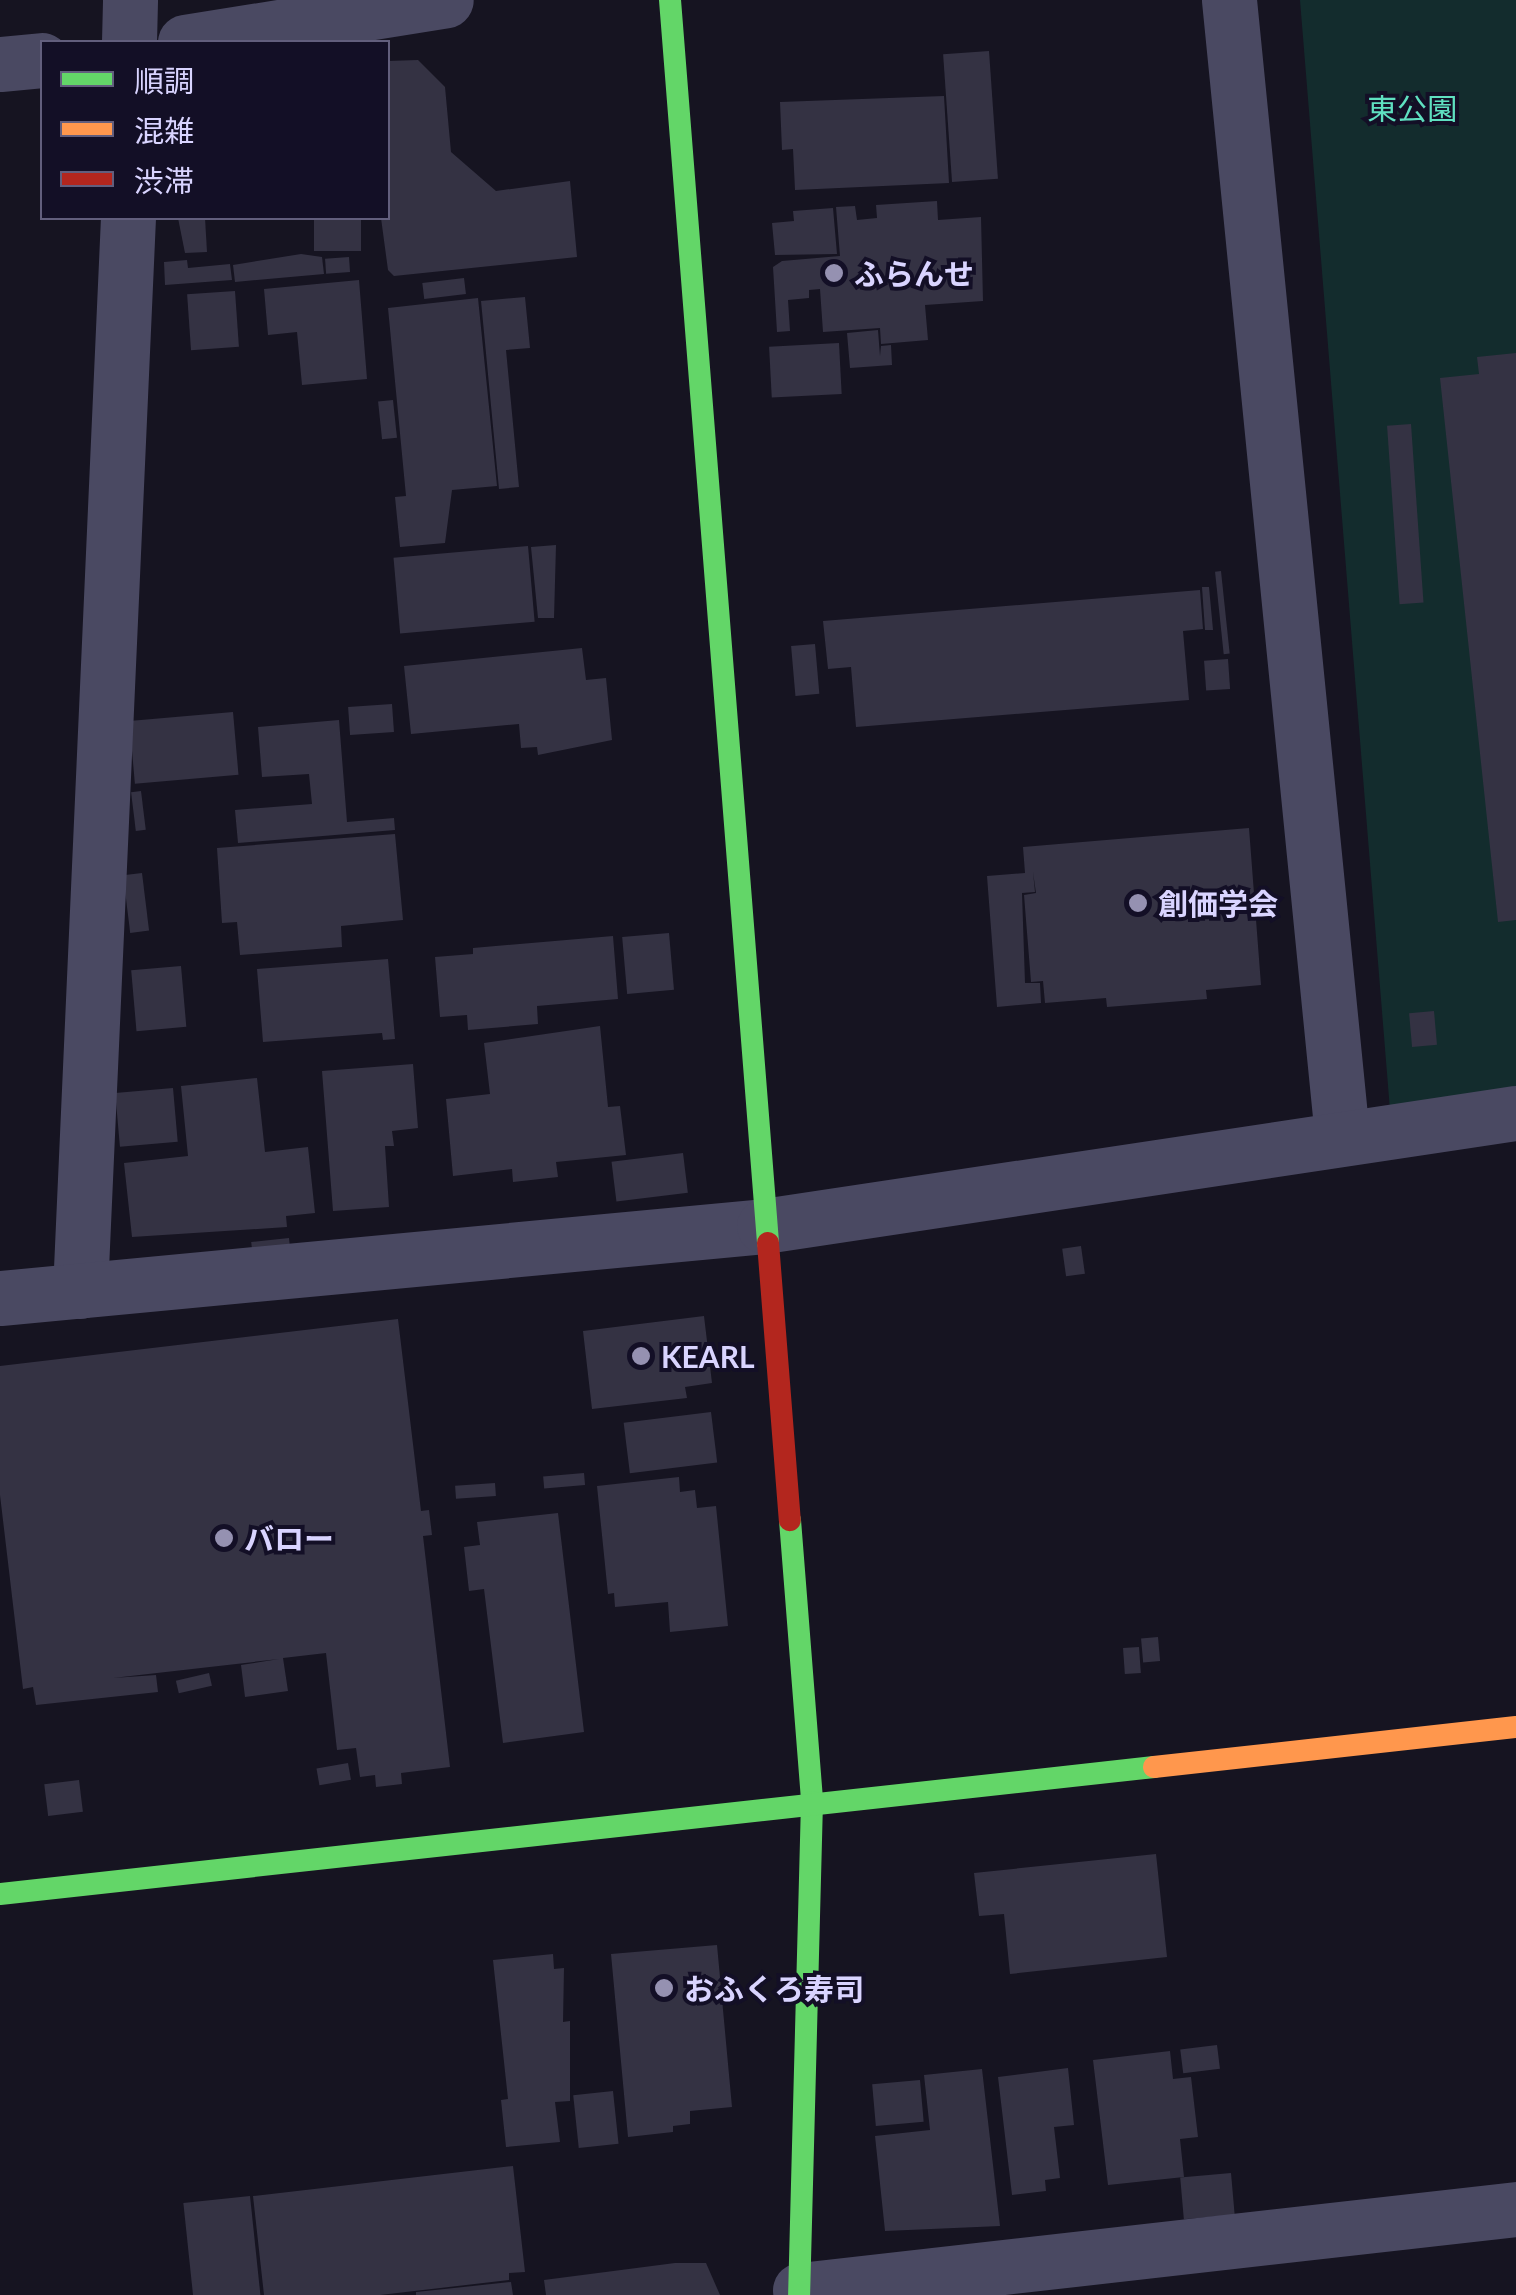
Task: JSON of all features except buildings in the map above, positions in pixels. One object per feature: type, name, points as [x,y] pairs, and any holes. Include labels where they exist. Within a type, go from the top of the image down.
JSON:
[{"type":"street","points":[[129,40],[130,0]]},
{"type":"street","points":[[197,40],[446,0]]},
{"type":"street","points":[[670,0],[812,1802],[799,2293],[1180,2272],[1516,2209]]},
{"type":"street","points":[[1229,0],[1342,1136]]},
{"type":"street","points":[[0,64],[40,60]]},
{"type":"street","points":[[80,1291],[128,220]]},
{"type":"street","points":[[0,1298],[764,1226],[1029,1191],[1342,1136],[1516,1113]]},
{"type":"street","points":[[0,1894],[1516,1727]]},
{"type":"green space","name":"東公園","points":[[1300,0],[1516,0],[1516,1097],[1390,1110]]},
{"type":"traffic: fast","points":[[670,0],[768,1243]]},
{"type":"traffic: fast","points":[[790,1520],[812,1802],[799,2295]]},
{"type":"traffic: fast","points":[[0,1894],[1154,1767]]},
{"type":"traffic: slow","points":[[1154,1767],[1516,1727]]},
{"type":"traffic: jam","points":[[768,1243],[790,1520]]},
{"type":"place","name":"ふらんせ","points":[[834,273]]},
{"type":"place","name":"創価学会","points":[[1138,903]]},
{"type":"place","name":"KEARL","points":[[641,1356]]},
{"type":"place","name":"バロー","points":[[224,1538]]},
{"type":"place","name":"おふくろ寿司","points":[[664,1988]]}]
